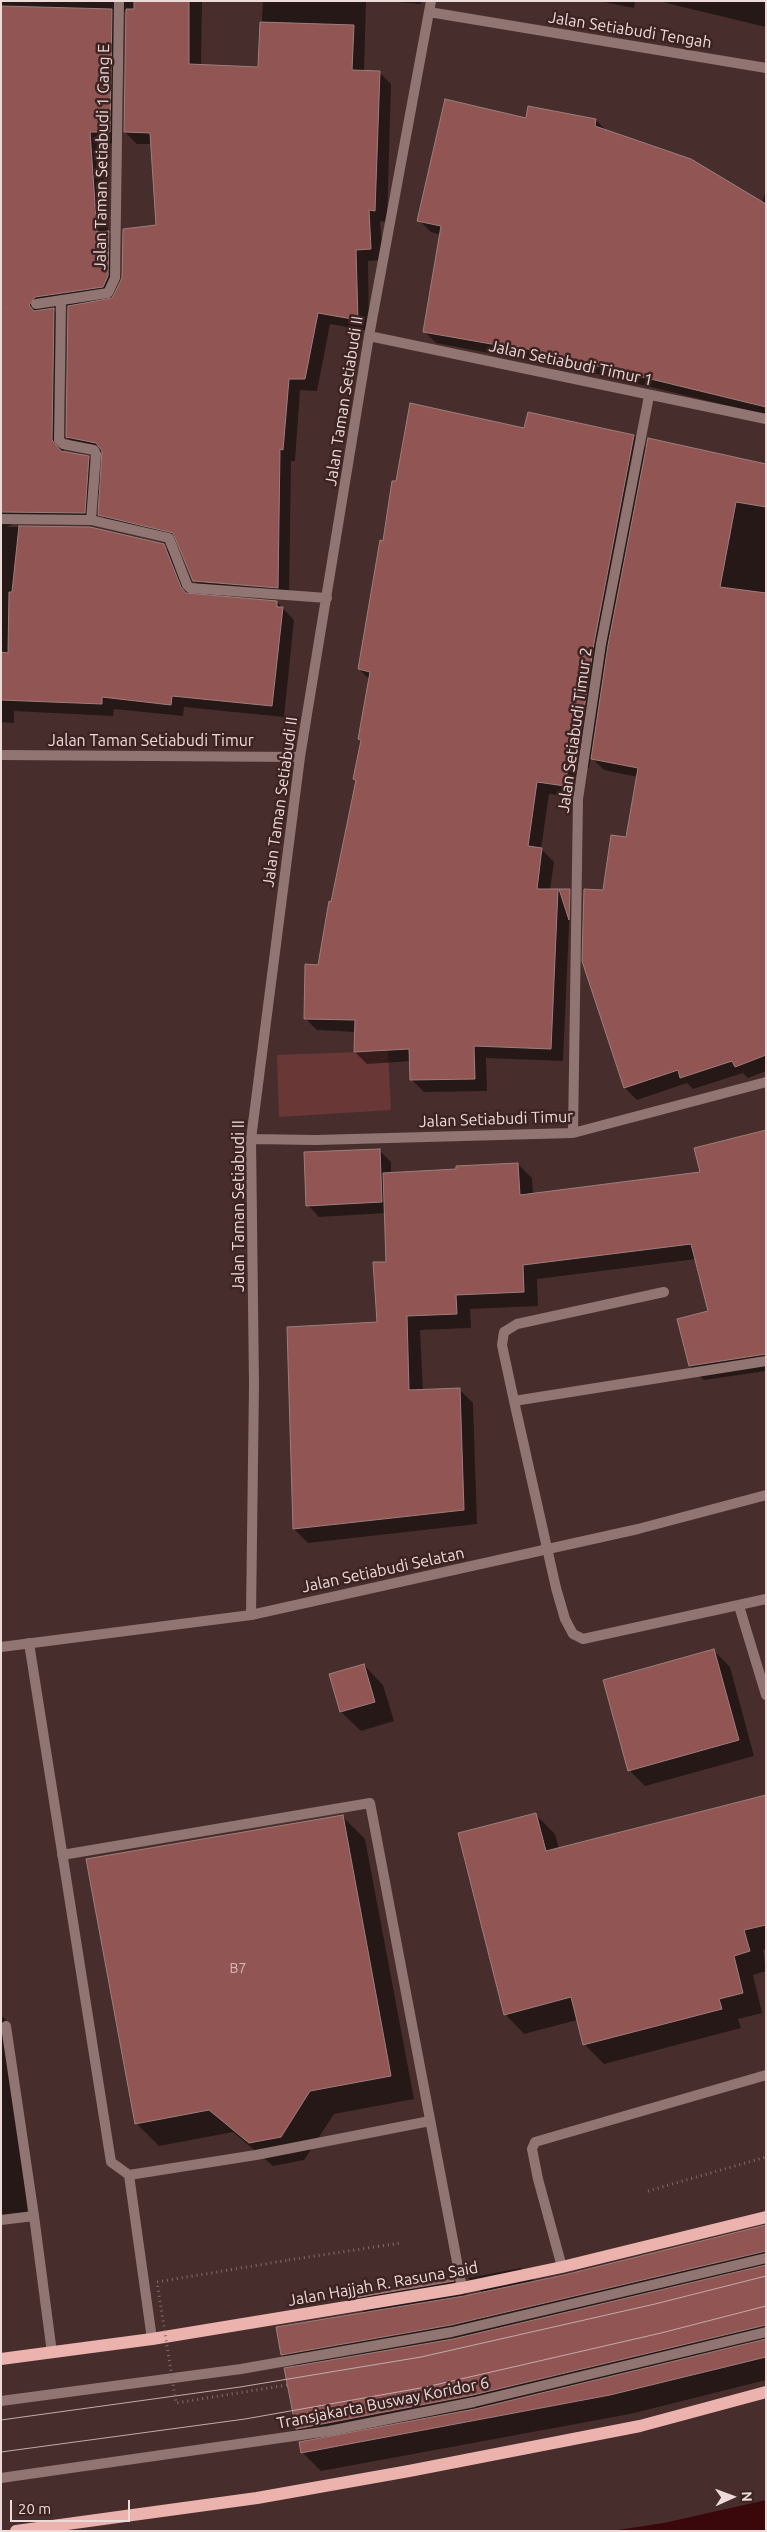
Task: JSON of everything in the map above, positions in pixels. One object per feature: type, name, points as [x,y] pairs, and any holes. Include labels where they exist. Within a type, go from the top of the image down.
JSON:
[{"type":"main road","name":"Jalan Hajjah R. Rasuna Said","points":[[1,2359],[152,2339],[462,2288],[562,2268],[766,2217]]},
{"type":"main road","points":[[16,2531],[257,2498],[409,2471],[640,2426],[766,2392]]},
{"type":"street","name":"Jalan Taman Setiabudi 1 Gang E","points":[[61,300],[108,293],[115,278],[119,1]]},
{"type":"street","name":"Jalan Setiabudi Tengah","points":[[430,7],[766,68]]},
{"type":"street","name":"Jalan Taman Setiabudi II","points":[[251,1615],[254,1384],[251,1139],[300,758],[369,336],[430,7]]},
{"type":"street","points":[[36,304],[61,300],[60,440],[63,444],[94,450],[96,454],[91,520]]},
{"type":"street","name":"Jalan Setiabudi Timur 1","points":[[369,336],[766,419]]},
{"type":"street","name":"Jalan Setiabudi Timur 2","points":[[573,1133],[578,799],[601,644],[649,396]]},
{"type":"street","points":[[1,519],[91,520],[171,540],[187,586],[190,588],[327,598]]},
{"type":"street","name":"Jalan Taman Setiabudi Timur","points":[[1,755],[300,758]]},
{"type":"street","name":"Jalan Setiabudi Timur","points":[[251,1139],[316,1140],[573,1133],[766,1082]]},
{"type":"street","points":[[664,1292],[517,1324],[504,1332],[502,1345],[547,1550],[565,1619],[572,1634],[583,1639],[766,1599]]},
{"type":"street","points":[[514,1401],[766,1361]]},
{"type":"street","name":"Jalan Setiabudi Selatan","points":[[1,1646],[251,1615],[638,1529],[766,1495]]},
{"type":"street","points":[[739,1606],[766,1695]]},
{"type":"street","points":[[29,1643],[111,2162],[129,2175],[256,2155],[430,2121]]},
{"type":"street","points":[[62,1855],[370,1803],[462,2288]]},
{"type":"street","points":[[6,2026],[52,2353]]},
{"type":"street","points":[[562,2268],[538,2179],[532,2149],[535,2142],[766,2075]]},
{"type":"street","points":[[129,2175],[152,2339]]},
{"type":"street","points":[[1,2220],[34,2216]]},
{"type":"street","points":[[1,2401],[241,2369],[452,2332],[766,2258]]},
{"type":"street","name":"Transjakarta Busway Koridor 6","points":[[1,2478],[329,2431],[474,2402],[766,2332]]},
{"type":"path","points":[[648,2191],[766,2157]]},
{"type":"path","points":[[287,2385],[176,2403],[157,2282],[401,2243]]},
{"type":"shaded area","points":[[388,1051],[391,1110],[279,1117],[277,1055]]},
{"type":"shaded area","points":[[766,2500],[766,2531],[611,2531],[664,2523]]},
{"type":"building","points":[[134,1],[189,1],[189,64],[258,67],[260,22],[354,25],[352,70],[380,71],[375,211],[369,210],[371,249],[356,250],[358,320],[318,313],[305,379],[289,379],[283,450],[280,449],[278,588],[193,581],[173,533],[98,515],[102,451],[96,443],[66,437],[68,306],[112,298],[122,278],[123,229],[156,225],[150,133],[124,132],[126,9],[134,9]]},
{"type":"building","points":[[1,6],[112,9],[110,132],[90,132],[97,232],[109,231],[108,276],[103,287],[35,297],[29,305],[34,311],[54,308],[52,440],[61,451],[89,456],[85,513],[1,512]]},
{"type":"building","points":[[445,99],[526,118],[528,106],[596,119],[595,126],[691,159],[766,204],[766,407],[515,346],[514,348],[423,332],[441,226],[417,221]]},
{"type":"building","points":[[410,403],[524,428],[528,412],[634,435],[594,643],[577,756],[570,755],[565,786],[537,782],[528,846],[542,848],[537,889],[558,889],[551,1049],[474,1046],[475,1079],[410,1080],[409,1049],[354,1052],[355,1020],[304,1019],[305,964],[318,965],[329,901],[331,902],[356,780],[353,779],[361,740],[358,739],[370,672],[358,669],[380,540],[383,541],[392,481],[396,481]]},
{"type":"building","points":[[648,438],[766,464],[766,507],[736,502],[720,587],[766,593],[766,1055],[735,1067],[732,1061],[680,1078],[678,1070],[624,1088],[582,961],[584,889],[603,890],[611,835],[626,837],[638,768],[591,759],[608,645]]},
{"type":"building","points":[[19,526],[90,527],[164,544],[181,587],[186,593],[277,601],[277,607],[283,607],[272,706],[172,696],[171,705],[102,697],[102,704],[1,700],[1,652],[8,653],[9,592],[12,592]]},
{"type":"building","points":[[559,889],[570,889],[569,920]]},
{"type":"building","points":[[766,1130],[766,1354],[689,1366],[677,1319],[708,1311],[691,1244],[523,1265],[524,1292],[456,1295],[457,1314],[407,1316],[409,1390],[460,1388],[464,1510],[293,1529],[287,1327],[377,1322],[373,1262],[386,1262],[383,1173],[456,1169],[456,1166],[518,1163],[520,1195],[700,1172],[694,1148]]},
{"type":"building","points":[[380,1149],[382,1202],[306,1206],[304,1152]]},
{"type":"building","points":[[714,1649],[739,1740],[628,1771],[603,1680]]},
{"type":"building","points":[[364,1664],[375,1702],[340,1712],[329,1674]]},
{"type":"building","points":[[766,1795],[766,1925],[744,1930],[750,1951],[734,1956],[743,1993],[719,1999],[722,2009],[583,2045],[571,1997],[504,2015],[458,1833],[536,1813],[546,1851]]},
{"type":"building","points":[[343,1815],[391,2076],[310,2091],[281,2137],[249,2143],[209,2110],[135,2124],[86,1859]]},
{"type":"building","points":[[766,2225],[766,2251],[451,2325],[281,2355],[276,2327],[464,2296],[564,2275]]},
{"type":"building","points":[[766,2265],[766,2325],[473,2395],[296,2429],[284,2368],[453,2339]]},
{"type":"building","points":[[453,2279],[454,2281],[348,2299]]},
{"type":"building","points":[[766,2339],[766,2357],[610,2395],[301,2453],[299,2442],[475,2409]]},
{"type":"tram line","points":[[1,2420],[240,2387],[421,2357],[655,2304],[766,2276]]},
{"type":"tram line","points":[[1,2452],[245,2419],[426,2387],[661,2333],[766,2306]]}]
